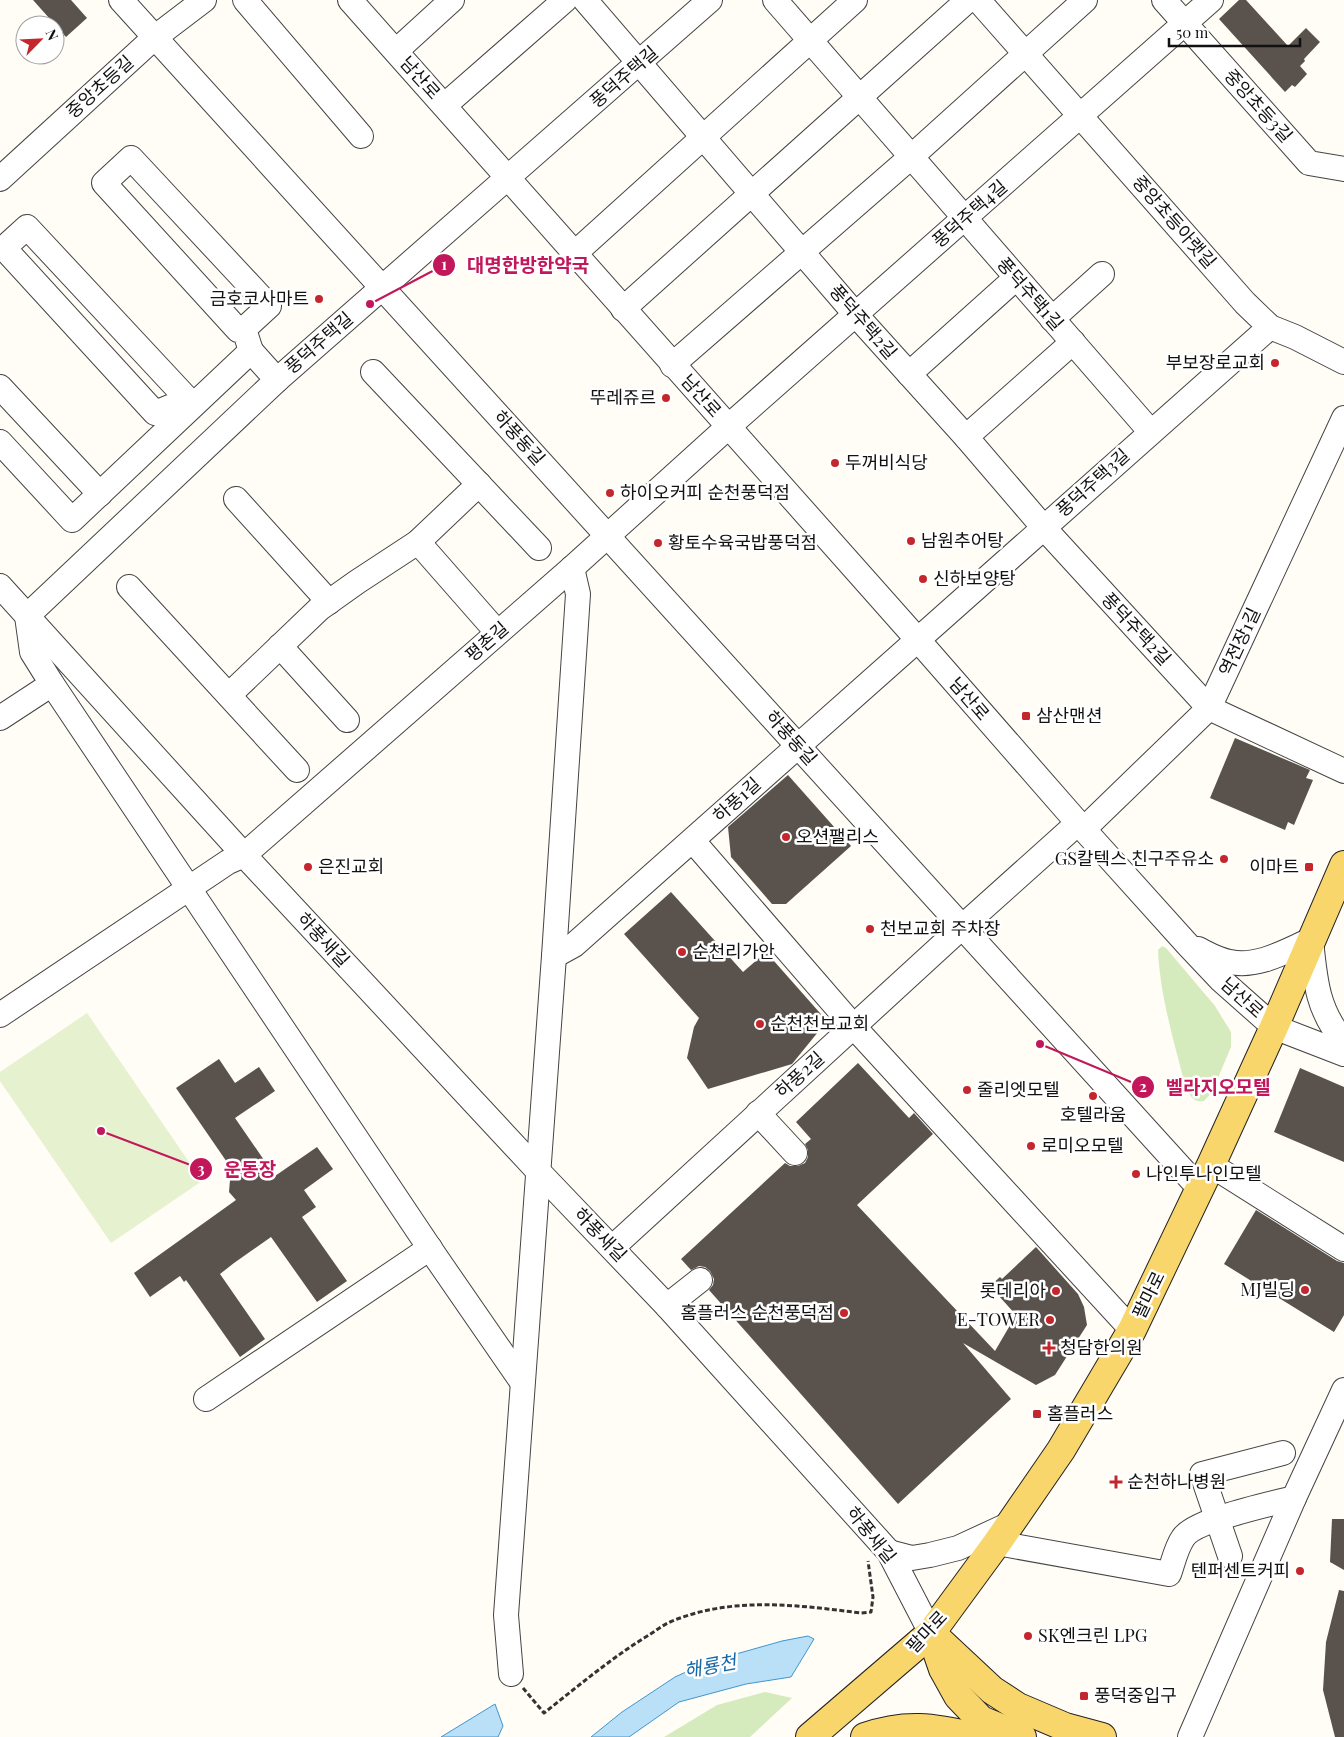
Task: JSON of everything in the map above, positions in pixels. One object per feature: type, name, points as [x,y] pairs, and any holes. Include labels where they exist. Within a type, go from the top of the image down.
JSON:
[{"type":"main road","name":"팔마로","points":[[810,1737],[931,1633],[1004,1534],[1061,1450],[1132,1330],[1274,1027],[1344,865]]},
{"type":"main road","points":[[931,1633],[943,1669],[958,1696],[981,1720],[1022,1737]]},
{"type":"main road","points":[[931,1633],[992,1690],[1018,1707],[1065,1727],[1102,1737]]},
{"type":"main road","points":[[866,1737],[883,1731],[915,1727],[974,1737]]},
{"type":"street","name":"하풍동길","points":[[121,0],[962,927],[1205,1177],[1344,1249]]},
{"type":"street","name":"중앙초등길","points":[[0,179],[154,38],[204,0]]},
{"type":"street","points":[[245,0],[361,136]]},
{"type":"street","name":"남산로","points":[[350,0],[1187,944],[1221,980],[1274,1027]]},
{"type":"street","name":"남산로","points":[[396,51],[452,0]]},
{"type":"street","name":"남산로","points":[[445,105],[565,0]]},
{"type":"street","name":"풍덕주택2길","points":[[585,0],[856,315],[966,437],[1044,528],[1209,708],[1344,772]]},
{"type":"street","name":"풍덕주택길","points":[[10,604],[277,380],[710,0]]},
{"type":"street","name":"풍덕주택1길","points":[[775,0],[1150,431]]},
{"type":"street","points":[[574,254],[856,0]]},
{"type":"street","points":[[623,309],[968,0]]},
{"type":"street","name":"중앙초등아랫길","points":[[978,0],[1245,303],[1270,327],[1295,337],[1344,362]]},
{"type":"street","points":[[801,252],[911,157],[1085,0]]},
{"type":"street","name":"중앙초등3길","points":[[1164,0],[1309,163],[1344,170]]},
{"type":"street","name":"풍덕주택4길","points":[[728,426],[1211,0]]},
{"type":"street","points":[[0,442],[72,520],[193,405],[248,340],[269,306],[131,158],[104,183],[248,340],[277,380]]},
{"type":"street","points":[[27,227],[193,405],[172,406],[155,413],[4,248],[27,227]]},
{"type":"street","name":"남산로","points":[[672,365],[801,252]]},
{"type":"street","points":[[1052,319],[1102,274]]},
{"type":"street","points":[[909,374],[1016,278]]},
{"type":"street","name":"풍덕주택3길","points":[[918,640],[1150,431],[1270,327]]},
{"type":"street","points":[[966,437],[1072,342]]},
{"type":"street","points":[[373,372],[539,548]]},
{"type":"street","points":[[0,387],[100,494]]},
{"type":"street","name":"역전장1길","points":[[1081,826],[1209,708],[1344,418]]},
{"type":"street","name":"평촌길","points":[[0,1015],[228,862],[244,855],[572,568],[728,426]]},
{"type":"street","points":[[229,695],[319,609],[418,542],[479,484]]},
{"type":"street","points":[[236,499],[329,602]]},
{"type":"street","points":[[418,542],[497,632]]},
{"type":"street","points":[[511,1674],[506,1615],[554,956],[578,594],[572,568]]},
{"type":"street","points":[[129,586],[297,770]]},
{"type":"street","points":[[10,604],[32,652],[52,684],[522,1382]]},
{"type":"street","name":"하풍새길","points":[[10,604],[538,1171],[668,1306],[890,1552],[931,1633]]},
{"type":"street","name":"하풍1길","points":[[554,956],[574,945],[918,640]]},
{"type":"street","points":[[280,646],[347,720]]},
{"type":"street","points":[[0,718],[52,684]]},
{"type":"street","name":"하풍2길","points":[[612,1247],[962,927],[1081,826]]},
{"type":"street","points":[[693,841],[854,1027],[1132,1330]]},
{"type":"street","points":[[1187,944],[1231,963],[1262,960],[1311,940],[1316,985],[1321,1004],[1326,1016],[1344,1042]]},
{"type":"street","points":[[1274,1027],[1344,1054]]},
{"type":"street","points":[[758,1113],[795,1153]]},
{"type":"street","points":[[206,1399],[430,1248]]},
{"type":"street","points":[[668,1306],[700,1280]]},
{"type":"street","points":[[1190,1737],[1294,1498],[1344,1390]]},
{"type":"street","points":[[1230,1556],[1202,1474],[1283,1453]]},
{"type":"street","points":[[890,1552],[912,1558],[958,1548],[1004,1534],[1169,1574],[1182,1538],[1190,1530],[1217,1520],[1294,1498]]},
{"type":"path","points":[[511,1674],[544,1713],[616,1656],[669,1623],[704,1611],[743,1605],[789,1604],[861,1613],[871,1612],[873,1597],[869,1563],[863,1556]]},
{"type":"green space","points":[[1162,946],[1166,948],[1215,1006],[1231,1032],[1231,1047],[1212,1092],[1204,1101],[1194,1099],[1185,1085],[1168,1018],[1159,967],[1158,950]]},
{"type":"green space","points":[[87,1013],[202,1181],[111,1243],[0,1081],[0,1072]]},
{"type":"green space","points":[[765,1692],[792,1698],[750,1737],[664,1737],[717,1705]]},
{"type":"water","name":"해룡천","points":[[808,1636],[814,1639],[791,1677],[746,1684],[679,1702],[629,1737],[591,1737],[622,1712],[675,1677],[708,1662],[782,1641]]},
{"type":"water","points":[[495,1704],[503,1726],[498,1737],[441,1737]]},
{"type":"building","points":[[33,0],[71,0],[87,18],[66,37],[65,15],[46,15]]},
{"type":"building","points":[[1239,0],[1246,0],[1288,46],[1306,28],[1320,42],[1300,66],[1307,74],[1295,87],[1292,85],[1285,92],[1219,19]]},
{"type":"building","points":[[1235,738],[1310,770],[1306,778],[1313,780],[1294,825],[1288,822],[1285,830],[1210,798]]},
{"type":"building","name":"오션팰리스","points":[[788,775],[851,846],[786,904],[772,904],[731,857],[728,827]]},
{"type":"building","name":"순천천보교회","points":[[671,892],[743,972],[766,952],[827,1021],[792,1064],[708,1089],[687,1058],[694,1027],[699,1018],[624,934]]},
{"type":"building","points":[[219,1059],[235,1083],[259,1067],[275,1091],[235,1118],[275,1176],[317,1147],[333,1169],[304,1190],[316,1207],[302,1217],[347,1281],[317,1302],[271,1237],[234,1263],[220,1274],[265,1339],[240,1357],[186,1280],[184,1282],[180,1276],[150,1297],[134,1273],[236,1200],[229,1192],[231,1168],[176,1088]]},
{"type":"building","name":"홈플러스 순천풍덕점","points":[[858,1063],[909,1118],[914,1113],[933,1134],[857,1205],[995,1351],[1016,1315],[990,1286],[1000,1277],[1002,1279],[1036,1247],[1078,1294],[1084,1307],[1087,1325],[1055,1375],[1036,1385],[963,1343],[1011,1399],[898,1504],[709,1290],[713,1285],[714,1279],[710,1271],[705,1267],[699,1266],[691,1270],[681,1259],[785,1163],[790,1166],[798,1166],[805,1163],[808,1157],[808,1150],[805,1144],[811,1139],[796,1122]]},
{"type":"building","points":[[1300,1068],[1344,1087],[1344,1162],[1274,1132]]},
{"type":"building","name":"MJ빌딩","points":[[1256,1210],[1337,1261],[1344,1263],[1344,1315],[1334,1332],[1224,1264]]},
{"type":"building","points":[[1332,1519],[1344,1519],[1344,1570],[1330,1562]]},
{"type":"building","points":[[1339,1590],[1344,1591],[1344,1737],[1335,1737],[1323,1690],[1326,1642]]},
{"type":"place","name":"금호코사마트","points":[[319,299]]},
{"type":"place","name":"대명한방한약국","points":[[370,304]]},
{"type":"place","name":"부보장로교회","points":[[1275,363]]},
{"type":"place","name":"뚜레쥬르","points":[[666,398]]},
{"type":"place","name":"두꺼비식당","points":[[835,463]]},
{"type":"place","name":"하이오커피 순천풍덕점","points":[[610,493]]},
{"type":"place","name":"남원추어탕","points":[[911,541]]},
{"type":"place","name":"황토수육국밥풍덕점","points":[[658,543]]},
{"type":"place","name":"신하보양탕","points":[[923,579]]},
{"type":"place","name":"삼산맨션","points":[[1026,716]]},
{"type":"place","name":"오션팰리스","points":[[786,837]]},
{"type":"place","name":"GS칼텍스 친구주유소","points":[[1224,859]]},
{"type":"place","name":"은진교회","points":[[308,867]]},
{"type":"place","name":"이마트","points":[[1309,867]]},
{"type":"place","name":"천보교회 주차장","points":[[870,929]]},
{"type":"place","name":"순천리가안","points":[[682,952]]},
{"type":"place","name":"순천천보교회","points":[[760,1024]]},
{"type":"place","name":"벨라지오모텔","points":[[1040,1044]]},
{"type":"place","name":"줄리엣모텔","points":[[967,1090]]},
{"type":"place","name":"호텔라움","points":[[1093,1096]]},
{"type":"place","name":"운동장","points":[[101,1131]]},
{"type":"place","name":"로미오모텔","points":[[1031,1146]]},
{"type":"place","name":"나인투나인모텔","points":[[1136,1174]]},
{"type":"place","name":"MJ빌딩","points":[[1305,1290]]},
{"type":"place","name":"롯데리아","points":[[1056,1291]]},
{"type":"place","name":"홈플러스 순천풍덕점","points":[[844,1313]]},
{"type":"place","name":"E-TOWER","points":[[1050,1320]]},
{"type":"place","name":"청담한의원","points":[[1049,1348]]},
{"type":"place","name":"홈플러스","points":[[1037,1414]]},
{"type":"place","name":"순천하나병원","points":[[1116,1482]]},
{"type":"place","name":"텐퍼센트커피","points":[[1300,1571]]},
{"type":"place","name":"SK엔크린 LPG","points":[[1028,1636]]},
{"type":"place","name":"풍덕중입구","points":[[1084,1696]]}]
